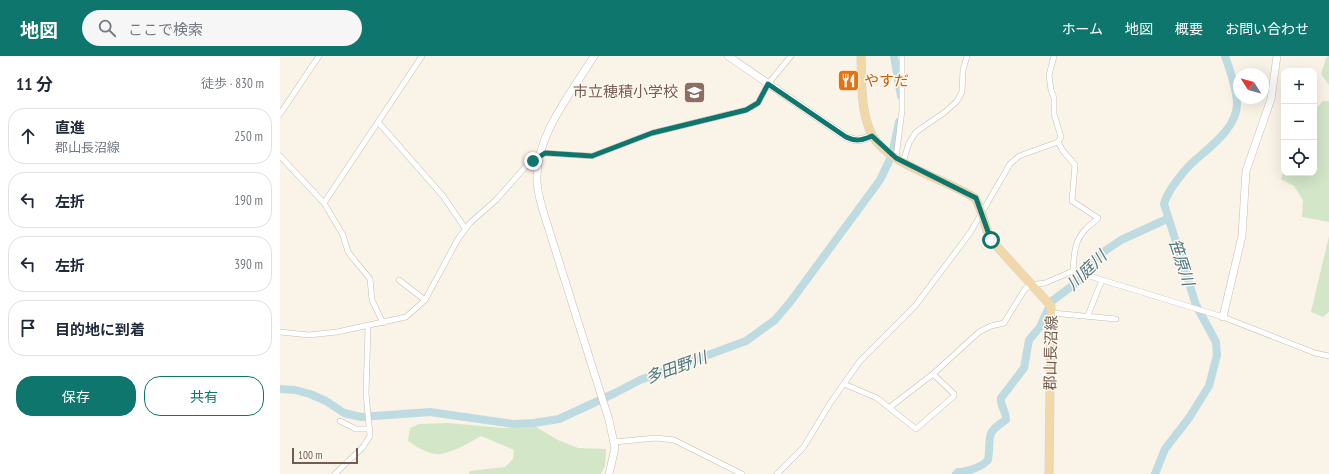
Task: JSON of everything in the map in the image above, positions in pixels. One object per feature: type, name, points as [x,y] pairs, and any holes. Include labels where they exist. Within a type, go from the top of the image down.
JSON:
[{"type":"main road","points":[[861,56],[864,104],[875,139]]},
{"type":"main road","name":"郡山長沼線","points":[[875,139],[899,160],[976,198],[986,230],[991,240],[1034,285],[1051,306],[1049,474]]},
{"type":"street","points":[[280,114],[319,56]]},
{"type":"street","points":[[324,203],[422,56]]},
{"type":"street","points":[[594,56],[549,129],[540,156],[537,175],[539,196],[597,383],[606,407],[614,442],[613,459],[609,474]]},
{"type":"street","points":[[728,56],[846,137],[853,140],[875,139]]},
{"type":"street","points":[[280,332],[309,335],[337,332],[368,327],[406,317],[424,300],[465,228],[496,200],[527,165],[540,156],[545,153],[592,156],[652,133],[738,113],[755,106],[768,84],[791,56]]},
{"type":"street","points":[[899,160],[902,110],[902,56]]},
{"type":"street","points":[[899,160],[916,132],[945,112],[957,101],[962,92],[963,74],[967,56]]},
{"type":"street","points":[[777,474],[793,460],[803,448],[831,402],[866,353],[915,306],[970,234],[1006,170],[1014,160],[1023,154],[1058,142],[1061,137],[1054,114],[1054,98],[1051,90],[1049,75],[1054,56]]},
{"type":"street","points":[[1223,317],[1242,236],[1246,172],[1271,99],[1277,56]]},
{"type":"street","points":[[378,122],[443,196],[465,228]]},
{"type":"street","points":[[1058,142],[1063,151],[1075,165],[1072,201],[1098,218],[1085,229],[1078,239],[1076,245],[1075,272]]},
{"type":"street","points":[[280,156],[324,203],[343,235],[348,252],[370,279],[372,300],[383,323]]},
{"type":"street","points":[[890,407],[934,374],[979,332],[991,326],[1004,323],[1022,291],[1030,285],[1045,283],[1075,272],[1223,317],[1315,353],[1329,356]]},
{"type":"street","points":[[399,280],[424,300]]},
{"type":"street","points":[[1088,316],[1102,280]]},
{"type":"street","points":[[1051,312],[1116,319]]},
{"type":"street","points":[[335,474],[363,447],[368,440],[370,427],[367,408],[368,327]]},
{"type":"street","points":[[844,384],[877,398],[916,429],[954,396],[954,394],[934,374]]},
{"type":"street","points":[[340,421],[356,429],[370,427]]},
{"type":"street","points":[[614,442],[656,438],[674,440],[742,474]]},
{"type":"green space","points":[[1329,56],[1329,85],[1321,74],[1326,58]]},
{"type":"green space","points":[[1323,101],[1329,101],[1329,222],[1302,217],[1303,200],[1294,186],[1281,179],[1282,176],[1317,176],[1317,108]]},
{"type":"green space","points":[[1329,236],[1329,312],[1323,317],[1311,312]]},
{"type":"green space","points":[[448,423],[503,428],[536,427],[558,440],[578,448],[606,449],[605,466],[601,474],[469,474],[470,471],[505,467],[513,459],[514,450],[481,436],[456,449],[440,454],[432,454],[408,441],[410,428],[419,424]]},
{"type":"waterway","name":"多田野川","points":[[894,56],[901,96]]},
{"type":"waterway","name":"笹原川","points":[[1155,474],[1165,449],[1189,418],[1209,386],[1217,355],[1216,342],[1196,305],[1164,204],[1168,194],[1178,179],[1189,166],[1219,139],[1232,122],[1236,113],[1236,92],[1225,56]]},
{"type":"waterway","name":"多田野川","points":[[280,389],[295,390],[310,394],[326,401],[344,413],[361,417],[430,412],[513,424],[534,423],[559,419],[640,380],[746,341],[775,320],[791,301],[880,180],[892,155],[899,122]]},
{"type":"waterway","name":"川庭川","points":[[956,474],[958,472],[978,467],[988,460],[991,433],[1006,420],[1006,414],[1001,398],[1024,368],[1029,340],[1040,327],[1052,301],[1080,280],[1089,265],[1099,255],[1121,240],[1167,219]]},
{"type":"place","name":"やすだ","points":[[848,81]]},
{"type":"place","name":"市立穂積小学校","points":[[694,92]]},
{"type":"route","points":[[533,161],[545,153],[592,156],[661,130],[738,113],[755,106],[763,95],[768,84],[846,137],[853,140],[862,140],[872,136],[889,154],[965,191],[976,198],[980,205],[986,230],[991,240]]}]
